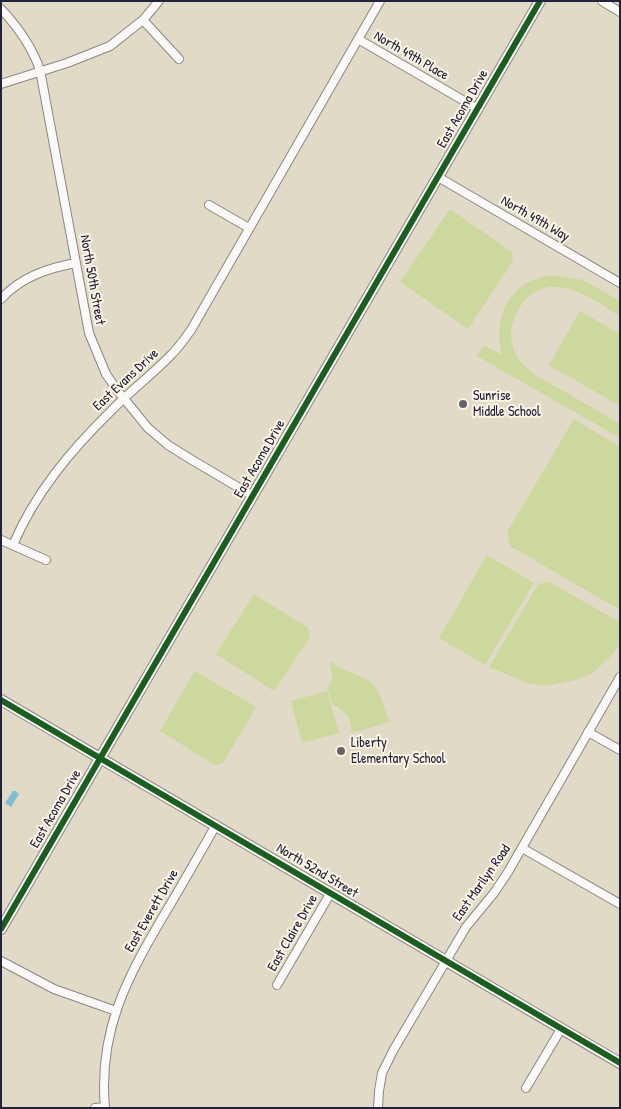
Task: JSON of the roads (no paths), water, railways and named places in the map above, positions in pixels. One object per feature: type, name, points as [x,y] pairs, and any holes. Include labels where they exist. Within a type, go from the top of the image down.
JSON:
[{"type":"street","points":[[1,84],[40,70],[67,63],[110,46],[143,20],[159,1]]},
{"type":"street","name":"East Evans Drive","points":[[13,545],[34,503],[69,454],[172,354],[191,330],[380,1]]},
{"type":"street","name":"East Acoma Drive","points":[[1,929],[540,1]]},
{"type":"street","points":[[602,1],[620,12]]},
{"type":"street","name":"North 50th Street","points":[[1,9],[16,24],[34,54],[40,70],[89,333],[106,374],[148,428],[168,445],[253,496]]},
{"type":"street","points":[[143,20],[180,59]]},
{"type":"street","name":"North 49th Place","points":[[358,39],[478,109]]},
{"type":"street","name":"North 49th Way","points":[[438,177],[620,283]]},
{"type":"street","points":[[209,205],[249,228]]},
{"type":"street","points":[[1,299],[22,280],[40,272],[76,263]]},
{"type":"street","points":[[1,540],[46,560]]},
{"type":"street","name":"East Marilyn Road","points":[[378,1108],[382,1073],[394,1049],[466,927],[494,893],[522,848],[620,677]]},
{"type":"street","name":"North 52nd Street","points":[[1,700],[620,1063]]},
{"type":"street","points":[[588,732],[620,750]]},
{"type":"street","name":"East Everett Drive","points":[[105,1107],[104,1071],[107,1049],[121,996],[135,966],[216,825]]},
{"type":"street","points":[[522,848],[620,904]]},
{"type":"street","name":"East Claire Drive","points":[[277,985],[330,894]]},
{"type":"street","points":[[1,961],[54,989],[116,1011]]},
{"type":"street","points":[[526,1088],[561,1029]]},
{"type":"street","points":[[95,1108],[105,1107]]},
{"type":"water","points":[[13,791],[19,794],[11,807],[5,803]]},
{"type":"place","name":"Sunrise Middle School","points":[[463,404]]},
{"type":"place","name":"Liberty Elementary School","points":[[341,751]]}]
